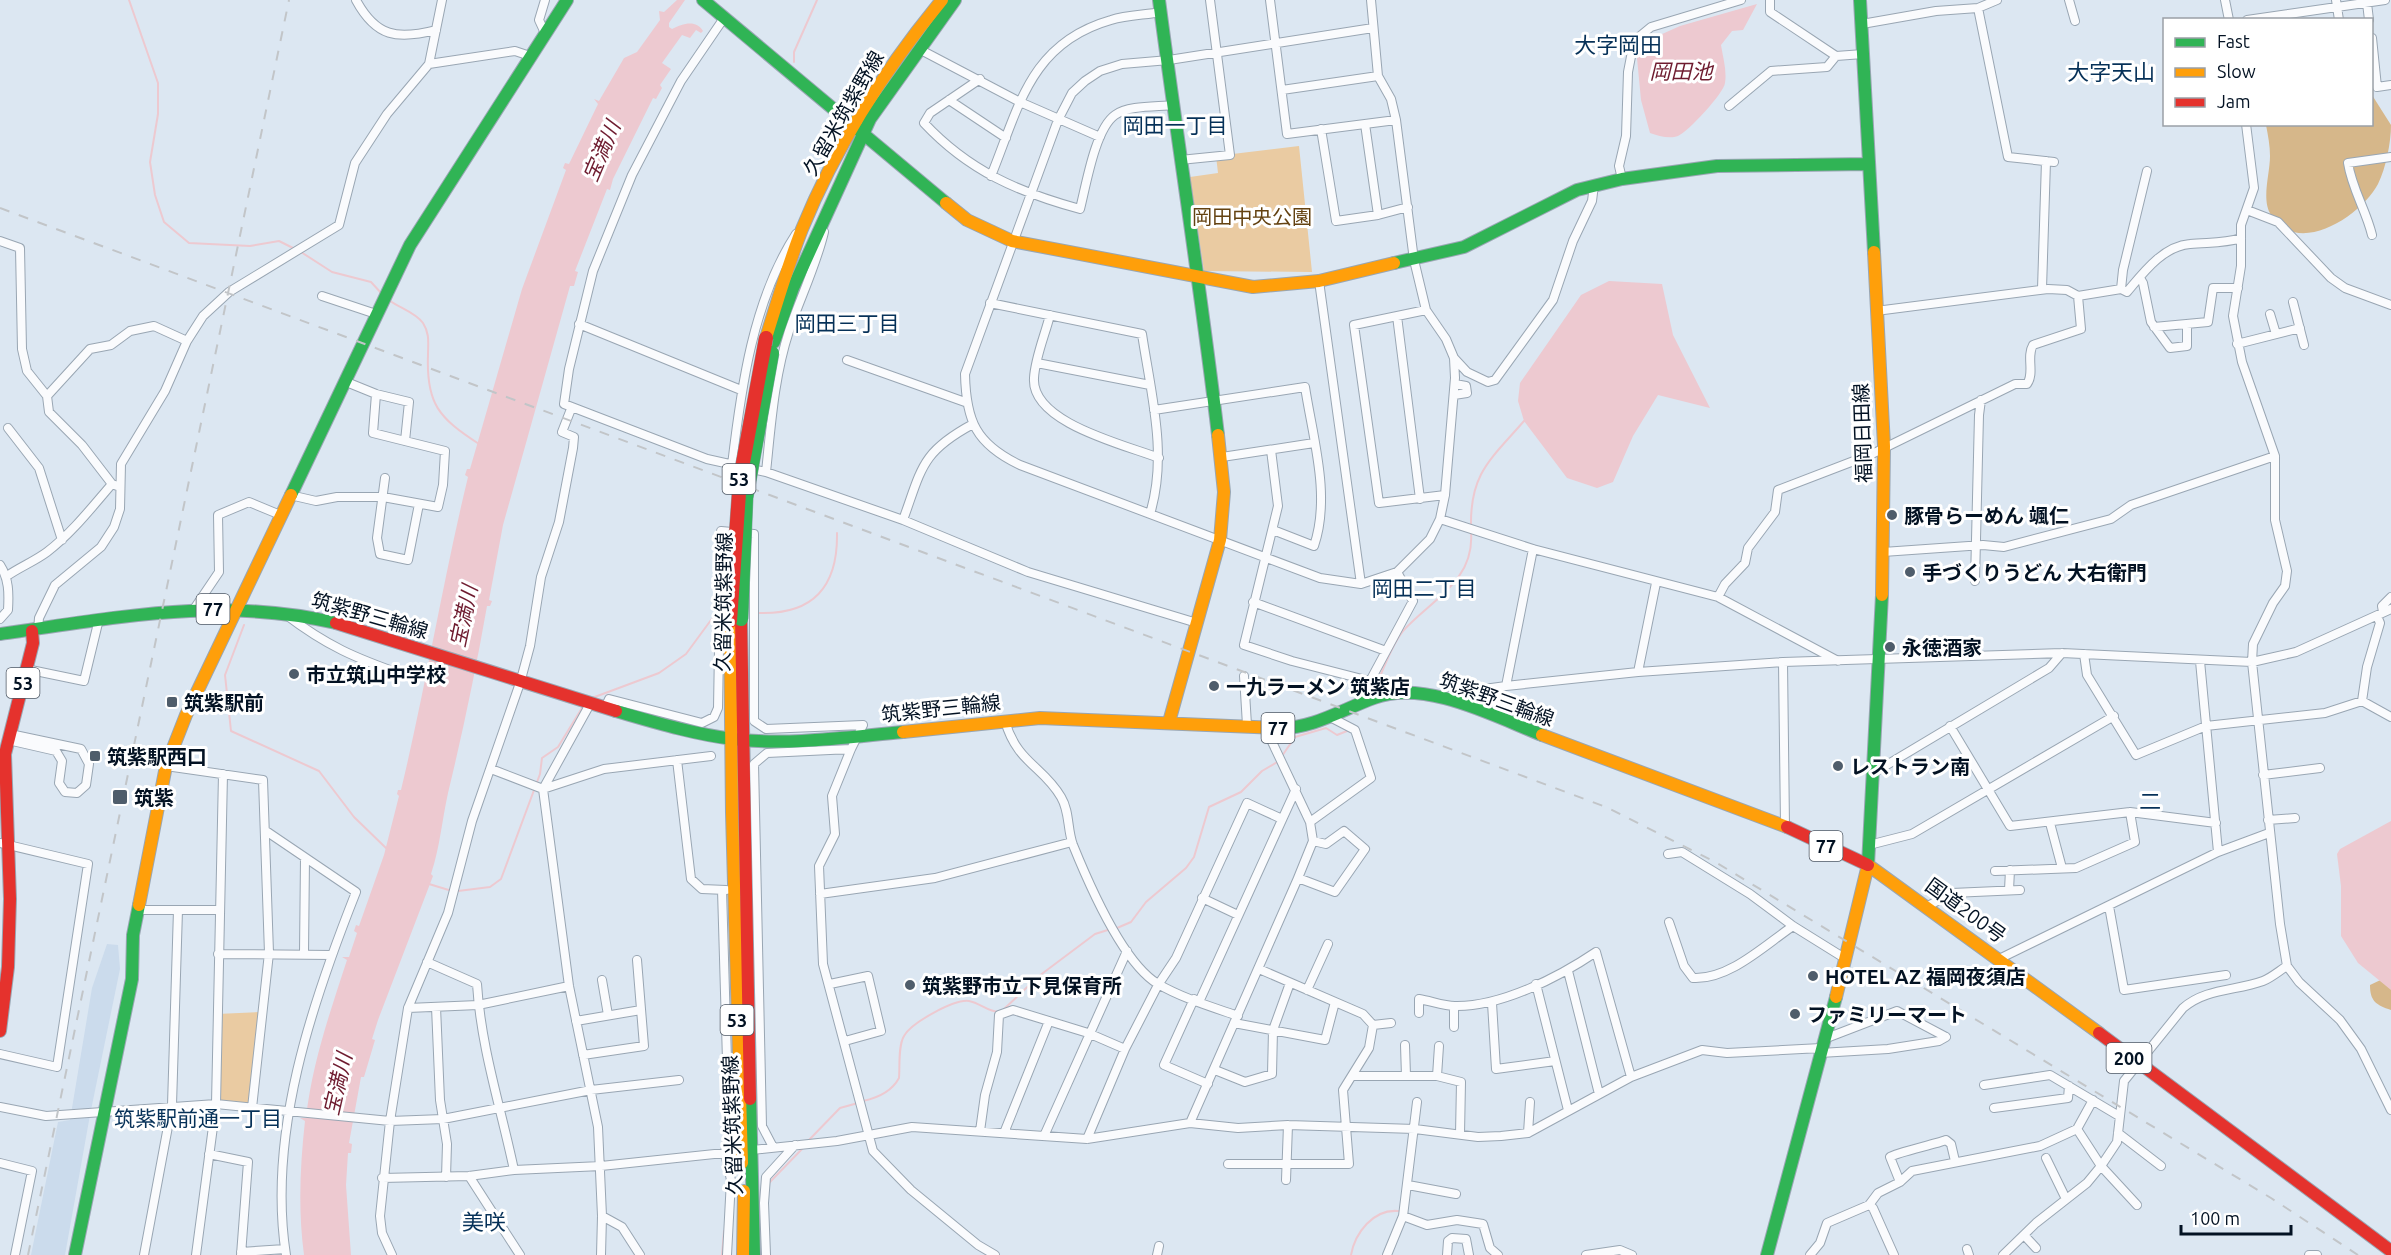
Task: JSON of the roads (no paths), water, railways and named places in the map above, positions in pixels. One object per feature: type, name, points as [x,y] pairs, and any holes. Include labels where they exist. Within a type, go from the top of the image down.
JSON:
[{"type":"main road","points":[[75,1255],[132,979],[133,935],[166,766],[186,715],[376,314],[420,227],[567,0]]},
{"type":"main road","points":[[703,0],[858,132],[967,220],[1012,241],[1200,279],[1253,287],[1319,281],[1464,247],[1559,198],[1594,185],[1622,178],[1717,166],[1868,164]]},
{"type":"main road","name":"久留米筑紫野線","points":[[754,1255],[746,1150],[733,889],[737,739],[736,620],[746,498],[770,340],[808,214],[858,132],[908,42],[942,0]]},
{"type":"main road","name":"久留米筑紫野線","points":[[770,340],[858,132],[870,119],[955,0]]},
{"type":"main road","name":"福岡日田線","points":[[1860,0],[1884,446],[1883,552],[1875,772],[1868,865]]},
{"type":"main road","points":[[1160,6],[1169,60],[1180,160],[1200,279],[1224,492],[1220,540],[1169,722]]},
{"type":"main road","name":"筑紫野三輪線","points":[[0,634],[35,631],[99,619],[194,609],[283,613],[336,623],[520,683],[676,728],[761,741],[854,742],[1040,718],[1290,728],[1330,717],[1376,697],[1404,691],[1445,698],[1488,712],[1590,755],[1785,826],[1868,865]]},
{"type":"main road","name":"53","points":[[0,1031],[4,967],[5,754],[7,736],[35,631]]},
{"type":"main road","points":[[1767,1255],[1846,959],[1868,865]]},
{"type":"main road","name":"国道200号","points":[[1868,865],[2000,959],[2137,1064],[2391,1251]]},
{"type":"main road","name":"久留米筑紫野線","points":[[743,1255],[746,1150]]},
{"type":"street","points":[[356,0],[371,24],[386,32],[399,36],[436,30]]},
{"type":"street","points":[[35,631],[56,585],[101,547],[114,527],[120,509],[116,485],[121,464],[165,391],[187,341],[216,301],[339,225],[356,163],[387,114],[429,64],[442,0]]},
{"type":"street","points":[[544,0],[539,20],[545,33]]},
{"type":"street","points":[[1180,160],[1230,155],[1210,0]]},
{"type":"street","points":[[1270,0],[1287,134],[1396,120]]},
{"type":"street","points":[[1371,0],[1378,76],[1391,99],[1396,120],[1414,260],[1426,310],[1446,339],[1454,358],[1467,372],[1488,382],[1495,380],[1553,300],[1572,241],[1592,201],[1594,185]]},
{"type":"street","points":[[1622,178],[1619,166],[1626,136],[1628,72],[1634,41],[1651,27],[1741,0]]},
{"type":"street","points":[[1770,0],[1770,12],[1836,56],[1863,54]]},
{"type":"street","points":[[1949,0],[1949,10]]},
{"type":"street","points":[[1862,24],[1949,10],[1978,8],[1997,0]]},
{"type":"street","points":[[2069,0],[2074,21]]},
{"type":"street","points":[[2225,0],[2229,18]]},
{"type":"street","points":[[2258,18],[2337,3],[2367,3],[2385,0]]},
{"type":"street","points":[[2337,3],[2339,18]]},
{"type":"street","points":[[2367,3],[2369,18]]},
{"type":"street","points":[[990,176],[1029,80],[1042,63],[1070,36],[1113,19],[1160,6]]},
{"type":"street","points":[[1978,8],[2008,158],[2050,162],[2042,290]]},
{"type":"street","points":[[720,15],[681,81],[632,175],[593,271],[579,324],[564,404],[571,409],[732,465],[766,472],[903,520],[1028,572],[1197,623]]},
{"type":"street","points":[[1372,27],[1275,44],[1217,50],[1169,60],[1122,63],[1100,71],[1072,93],[1058,120],[1029,195],[965,374],[965,402],[982,441],[997,454],[1320,578],[1361,584],[1396,572],[1418,554],[1440,519],[1445,495],[1455,384],[1454,358]]},
{"type":"street","points":[[2373,48],[2377,87],[2391,85]]},
{"type":"street","points":[[919,49],[1020,102],[1100,137]]},
{"type":"street","points":[[429,64],[515,51],[530,56]]},
{"type":"street","points":[[1729,106],[1770,71],[1827,67],[1836,56]]},
{"type":"street","points":[[1282,90],[1378,76]]},
{"type":"street","points":[[980,79],[930,113],[924,123],[952,149],[990,176],[1029,195],[1080,209],[1100,137],[1108,122],[1116,114],[1174,105]]},
{"type":"street","points":[[949,100],[1006,138]]},
{"type":"street","points":[[1365,124],[1378,215]]},
{"type":"street","points":[[2246,126],[2254,188],[2241,225],[2238,288],[2233,316],[2237,344],[2275,456],[2275,520],[2287,571],[2285,586],[2269,610],[2253,644],[2252,662],[2269,833],[2287,966],[2347,1030],[2361,1049],[2391,1110]]},
{"type":"street","points":[[1322,129],[1336,221],[1378,215],[1408,207]]},
{"type":"street","points":[[2372,235],[2364,206],[2351,184],[2348,163],[2391,157]]},
{"type":"street","points":[[2121,289],[2123,270],[2147,171]]},
{"type":"street","points":[[766,472],[776,384],[789,333],[818,257],[832,198]]},
{"type":"street","points":[[2247,210],[2278,222],[2331,278],[2345,288],[2391,305]]},
{"type":"street","points":[[732,465],[741,390],[773,272],[808,214]]},
{"type":"street","points":[[1876,311],[2042,290],[2067,290],[2078,296],[2121,289],[2127,292],[2150,265],[2173,249],[2189,244],[2218,244],[2241,238]]},
{"type":"street","points":[[0,241],[20,248],[22,349],[27,371],[47,396],[49,412],[82,445],[116,485]]},
{"type":"street","points":[[2140,278],[2154,327],[2170,348],[2187,346],[2187,324]]},
{"type":"street","points":[[1319,281],[1361,584]]},
{"type":"street","points":[[2154,327],[2208,322],[2213,288],[2238,288]]},
{"type":"street","points":[[322,296],[376,314]]},
{"type":"street","points":[[1718,597],[1725,584],[1745,563],[1748,548],[1775,512],[1778,490],[1872,454],[1884,446],[2015,384],[2027,384],[2030,380],[2030,351],[2033,345],[2081,329],[2078,296]]},
{"type":"street","points":[[2293,302],[2304,345]]},
{"type":"street","points":[[990,303],[1142,334],[1159,458],[1157,489],[1150,514]]},
{"type":"street","points":[[1426,310],[1354,325],[1379,503],[1445,495]]},
{"type":"street","points":[[2270,314],[2276,334]]},
{"type":"street","points":[[1050,315],[1033,379],[1036,393],[1045,408],[1056,417],[1159,458]]},
{"type":"street","points":[[1397,316],[1420,499]]},
{"type":"street","points":[[579,324],[741,390]]},
{"type":"street","points":[[47,396],[90,349],[111,345],[130,331],[154,326],[187,341]]},
{"type":"street","points":[[2237,344],[2300,328]]},
{"type":"street","points":[[847,360],[965,402]]},
{"type":"street","points":[[1037,363],[1150,385]]},
{"type":"street","points":[[344,381],[409,402],[405,441]]},
{"type":"street","points":[[1454,394],[1467,393],[1466,386],[1455,384]]},
{"type":"street","points":[[1154,410],[1305,387],[1322,499],[1320,526],[1314,546],[1273,530]]},
{"type":"street","points":[[290,495],[316,501],[337,496],[383,497],[438,507],[445,451],[373,433],[376,393]]},
{"type":"street","points":[[1975,581],[1978,415],[1981,400]]},
{"type":"street","points":[[392,1255],[382,1233],[380,1216],[382,1178],[408,1008],[448,913],[472,821],[520,683],[530,646],[541,577],[559,522],[573,448],[574,437],[562,432],[571,409]]},
{"type":"street","points":[[903,520],[924,462],[940,444],[973,424]]},
{"type":"street","points":[[8,428],[39,468],[62,540]]},
{"type":"street","points":[[1221,457],[1314,442]]},
{"type":"street","points":[[1271,450],[1278,506],[1244,645],[1292,661],[1370,681]]},
{"type":"street","points":[[1883,552],[1977,545],[2004,548],[2110,519],[2131,505],[2275,456]]},
{"type":"street","points":[[385,478],[376,546],[385,557],[408,560],[419,504]]},
{"type":"street","points":[[7,576],[45,554],[62,540],[116,485]]},
{"type":"street","points":[[194,609],[219,572],[218,515],[249,502],[278,514]]},
{"type":"street","points":[[1440,519],[1533,549],[1656,583],[1718,597],[1838,661]]},
{"type":"street","points":[[605,708],[609,699],[702,723],[714,717],[718,708],[721,531],[754,534],[754,722],[766,729],[863,725],[832,796],[836,826],[828,850],[819,866],[823,964],[871,1134],[873,1151],[911,1190],[978,1245],[995,1255]]},
{"type":"street","points":[[1506,686],[1533,549]]},
{"type":"street","points":[[0,565],[7,576],[9,610],[0,619]]},
{"type":"street","points":[[1376,697],[1370,681],[1413,601],[1396,572]]},
{"type":"street","points":[[1638,672],[1656,583]]},
{"type":"street","points":[[2362,701],[2367,667],[2384,612],[2382,606],[2391,597]]},
{"type":"street","points":[[1253,602],[1386,651]]},
{"type":"street","points":[[1445,698],[1462,692],[1506,686],[1638,672],[1783,662],[1879,661],[2062,653],[2252,662],[2296,652],[2384,612]]},
{"type":"street","points":[[283,613],[325,643],[351,657],[404,675]]},
{"type":"street","points":[[26,669],[84,681],[99,619]]},
{"type":"street","points":[[1875,772],[2049,668],[2062,653]]},
{"type":"street","points":[[2084,654],[2087,675],[2136,755],[2206,726],[2325,713],[2362,701],[2391,717]]},
{"type":"street","points":[[2200,661],[2218,852]]},
{"type":"street","points":[[1783,662],[1785,826]]},
{"type":"street","points":[[1244,676],[1247,725]]},
{"type":"street","points":[[590,704],[543,789],[569,986],[598,1127],[601,1166],[601,1255]]},
{"type":"street","points":[[1869,845],[1912,834],[2114,716]]},
{"type":"street","points":[[1310,822],[1371,778],[1355,730],[1330,717]]},
{"type":"street","points":[[1005,721],[1011,740],[1062,797],[1069,818],[1072,842],[1107,919],[1127,951],[1158,985],[1236,1020],[1325,1040],[1335,1002]]},
{"type":"street","points":[[1950,726],[2010,826],[2130,812],[2216,823]]},
{"type":"street","points":[[1190,1123],[1313,841],[1310,822],[1296,789],[1278,758],[1265,728]]},
{"type":"street","points":[[7,736],[81,749],[89,764],[86,785],[77,793],[65,792],[59,783],[62,761],[56,751],[7,736]]},
{"type":"street","points":[[773,1147],[762,1126],[754,764],[767,753],[854,742]]},
{"type":"street","points":[[491,769],[543,789],[604,769],[711,756]]},
{"type":"street","points":[[677,760],[691,879],[702,889],[733,889],[729,1129],[725,1153],[731,1180],[727,1255]]},
{"type":"street","points":[[166,766],[263,780],[269,953],[252,1108]]},
{"type":"street","points":[[2263,775],[2320,768]]},
{"type":"street","points":[[196,1255],[216,1104],[223,774]]},
{"type":"street","points":[[1208,1084],[1164,1065],[1238,915],[1296,789]]},
{"type":"street","points":[[1087,1139],[1125,1049],[1158,985],[1176,958],[1247,803],[1282,819]]},
{"type":"street","points":[[1995,871],[2076,868],[2135,842],[2130,812]]},
{"type":"street","points":[[2268,820],[2295,818]]},
{"type":"street","points":[[2050,823],[2062,868]]},
{"type":"street","points":[[209,1155],[248,1162],[241,1253],[286,1252],[282,1207],[293,1112],[315,1002],[356,892],[266,831]]},
{"type":"street","points":[[1298,878],[1335,892],[1365,849],[1344,831],[1326,844],[1313,841]]},
{"type":"street","points":[[2000,959],[2218,852],[2269,833]]},
{"type":"street","points":[[820,894],[935,878],[1072,842]]},
{"type":"street","points":[[0,1054],[57,1067],[88,864],[4,844]]},
{"type":"street","points":[[1668,854],[1682,852],[1750,894],[1793,926],[1846,959]]},
{"type":"street","points":[[304,953],[305,858]]},
{"type":"street","points":[[2009,890],[2010,870]]},
{"type":"street","points":[[1928,906],[1952,893],[2020,890]]},
{"type":"street","points":[[1202,898],[1238,915]]},
{"type":"street","points":[[2109,906],[2124,990],[2226,975]]},
{"type":"street","points":[[138,910],[219,910]]},
{"type":"street","points":[[144,1255],[172,1105],[178,910]]},
{"type":"street","points":[[1669,922],[1684,966],[1693,978],[1707,979],[1737,965],[1793,926]]},
{"type":"street","points":[[1307,990],[1328,944]]},
{"type":"street","points":[[1044,1136],[1088,1033],[1127,951]]},
{"type":"street","points":[[1419,1012],[1419,999],[1454,1006],[1492,1003],[1568,971],[1596,952],[1630,1077]]},
{"type":"street","points":[[218,954],[332,955]]},
{"type":"street","points":[[583,1055],[644,1046],[637,960]]},
{"type":"street","points":[[426,962],[477,984],[486,1062],[500,1106],[514,1170]]},
{"type":"street","points":[[2003,1255],[2087,1183],[2101,1166],[2117,1142],[2122,1085],[2192,999],[2262,981],[2287,966]]},
{"type":"street","points":[[1259,969],[1363,1014],[1373,1025]]},
{"type":"street","points":[[1568,971],[1599,1094]]},
{"type":"street","points":[[830,984],[868,976],[881,1031],[845,1041]]},
{"type":"street","points":[[602,980],[608,1016]]},
{"type":"street","points":[[1215,1070],[1245,1082],[1272,1074],[1273,1030],[1290,983]]},
{"type":"street","points":[[1536,984],[1568,1110]]},
{"type":"street","points":[[408,1008],[478,1005],[569,986]]},
{"type":"street","points":[[1492,1003],[1496,1069],[1555,1061]]},
{"type":"street","points":[[1454,1006],[1454,1027]]},
{"type":"street","points":[[436,1007],[440,1100],[447,1144],[446,1177]]},
{"type":"street","points":[[576,1021],[641,1010]]},
{"type":"street","points":[[980,1131],[985,1095],[997,1052],[999,1015],[1013,1010],[1088,1033],[1125,1049]]},
{"type":"street","points":[[382,1178],[469,1176],[514,1170],[601,1166],[795,1145],[912,1127],[1087,1139],[1190,1123],[1238,1128],[1288,1125],[1415,1129],[1490,1136],[1528,1132],[1630,1077],[1702,1050],[1727,1053],[1822,1047],[1888,1049],[1939,1041],[1946,1037],[1897,1011],[1822,1047]]},
{"type":"street","points":[[1004,1133],[1049,1021]]},
{"type":"street","points":[[1373,1025],[1391,1023]]},
{"type":"street","points":[[1228,1164],[1349,1164],[1343,1090],[1369,1048],[1373,1025]]},
{"type":"street","points":[[1405,1045],[1406,1076]]},
{"type":"street","points":[[1437,1076],[1439,1046]]},
{"type":"street","points":[[1984,1085],[2050,1075],[2119,1116]]},
{"type":"street","points":[[1352,1076],[1437,1076],[1461,1082],[1460,1134]]},
{"type":"street","points":[[0,1107],[46,1116],[172,1105],[216,1104],[390,1121],[444,1119],[500,1106],[591,1090],[679,1080]]},
{"type":"street","points":[[1995,1107],[2068,1098],[2069,1086]]},
{"type":"street","points":[[1810,1255],[1821,1243],[1827,1223],[1869,1205],[1878,1193],[1900,1182],[1912,1171],[2040,1146],[2077,1129],[2093,1100]]},
{"type":"street","points":[[1388,1255],[1403,1216],[1417,1102]]},
{"type":"street","points":[[1528,1132],[1530,1102]]},
{"type":"street","points":[[1286,1180],[1288,1125]]},
{"type":"street","points":[[2077,1129],[2101,1166],[2137,1205]]},
{"type":"street","points":[[2118,1133],[2161,1166]]},
{"type":"street","points":[[1900,1182],[1890,1158],[1894,1154],[1912,1152],[1947,1140],[1951,1144],[1955,1161]]},
{"type":"street","points":[[766,1255],[764,1203],[766,1177],[795,1145]]},
{"type":"street","points":[[2046,1158],[2066,1199]]},
{"type":"street","points":[[0,1163],[32,1171],[15,1255]]},
{"type":"street","points":[[469,1176],[520,1255]]},
{"type":"street","points":[[1408,1185],[1456,1194]]},
{"type":"street","points":[[1869,1205],[1874,1208],[1894,1255]]},
{"type":"street","points":[[602,1216],[622,1227],[640,1255]]},
{"type":"street","points":[[1403,1216],[1427,1225],[1457,1220],[1483,1224],[1490,1248],[1498,1255]]},
{"type":"street","points":[[2024,1235],[2036,1248]]},
{"type":"street","points":[[1447,1255],[1448,1241],[1466,1239],[1468,1255]]},
{"type":"street","points":[[1586,1255],[1620,1250],[1632,1255]]},
{"type":"street","points":[[2309,1255],[2317,1255]]},
{"type":"water","name":"宝満川","points":[[677,0],[685,0],[669,23],[669,27],[672,29],[684,24],[693,24],[703,31],[701,33],[696,30],[690,38],[682,35],[662,63],[671,69],[660,85],[662,88],[656,99],[653,98],[613,179],[610,190],[607,189],[575,271],[578,272],[574,286],[570,286],[503,525],[489,600],[492,601],[490,606],[487,606],[431,874],[433,876],[378,1020],[372,1039],[375,1040],[364,1077],[361,1077],[349,1143],[352,1144],[351,1153],[348,1153],[346,1185],[351,1255],[304,1255],[300,1188],[305,1121],[300,1118],[306,1118],[317,1058],[347,960],[342,957],[349,957],[357,933],[354,931],[356,925],[359,926],[384,855],[399,796],[398,790],[401,790],[468,477],[465,475],[467,469],[470,469],[522,289],[566,170],[563,168],[565,163],[569,164],[598,104],[594,99],[599,101],[624,58],[637,52],[660,20],[659,11],[664,12]]},
{"type":"water","name":"岡田池","points":[[1757,4],[1743,30],[1732,31],[1721,45],[1725,83],[1705,112],[1678,136],[1668,137],[1650,133],[1641,100],[1637,58],[1651,39],[1680,26]]},
{"type":"water","points":[[1609,281],[1662,284],[1673,335],[1710,408],[1658,395],[1633,436],[1613,482],[1597,488],[1567,478],[1524,421],[1518,401],[1520,383],[1581,295]]},
{"type":"water","points":[[2391,821],[2391,990],[2358,963],[2341,936],[2341,886],[2337,854],[2340,849]]},
{"type":"waterway","points":[[129,0],[158,83],[158,114],[150,162],[155,195],[164,222],[189,243],[250,246],[279,241],[293,248]]},
{"type":"waterway","points":[[794,62],[794,52],[817,0]]},
{"type":"waterway","points":[[301,252],[332,272],[371,282],[382,294]]},
{"type":"waterway","points":[[389,300],[416,316],[423,323],[428,335],[428,372],[433,398],[445,417],[479,444]]},
{"type":"waterway","points":[[1471,526],[1474,493],[1485,468],[1524,421]]},
{"type":"waterway","points":[[1378,681],[1399,636],[1459,577],[1466,564],[1471,532]]},
{"type":"waterway","points":[[758,613],[794,609],[819,594],[833,569],[837,533]]},
{"type":"waterway","points":[[592,698],[659,673],[686,654],[711,620],[717,617]]},
{"type":"waterway","points":[[244,625],[225,675],[231,731],[319,771],[354,817],[386,848]]},
{"type":"waterway","points":[[458,891],[490,887],[501,879],[540,774],[542,758],[558,747],[582,708]]},
{"type":"waterway","points":[[1282,756],[1295,737],[1326,728],[1337,735],[1347,731]]},
{"type":"waterway","points":[[1117,928],[1131,922],[1146,902],[1186,868],[1194,857],[1209,807],[1241,792],[1262,771],[1279,761]]},
{"type":"waterway","points":[[429,884],[452,891]]},
{"type":"waterway","points":[[1004,1009],[1039,976],[1095,934],[1111,929]]},
{"type":"waterway","points":[[863,1101],[884,1093],[896,1083],[899,1078],[902,1040],[908,1031],[924,1019],[962,1001],[973,1002],[991,1011],[999,1012]]},
{"type":"waterway","points":[[807,1142],[840,1108],[858,1103]]},
{"type":"waterway","points":[[768,1184],[804,1147]]},
{"type":"waterway","points":[[1351,1255],[1361,1231],[1373,1218],[1389,1211],[1398,1211]]},
{"type":"waterway","points":[[722,1255],[724,1231]]},
{"type":"railway","points":[[28,1255],[289,0]]},
{"type":"railway","points":[[0,208],[1606,807],[1717,863],[2271,1198],[2358,1255]]},
{"type":"place","name":"豚骨らーめん 颯仁","points":[[1892,515]]},
{"type":"place","name":"手づくりうどん 大右衛門","points":[[1910,572]]},
{"type":"place","name":"永徳酒家","points":[[1890,647]]},
{"type":"place","name":"市立筑山中学校","points":[[294,674]]},
{"type":"place","name":"一九ラーメン 筑紫店","points":[[1214,686]]},
{"type":"place","name":"筑紫駅前","points":[[172,702]]},
{"type":"place","name":"筑紫駅西口","points":[[95,756]]},
{"type":"place","name":"レストラン南","points":[[1838,766]]},
{"type":"place","name":"筑紫","points":[[120,797]]},
{"type":"place","name":"HOTEL AZ 福岡夜須店","points":[[1813,976]]},
{"type":"place","name":"筑紫野市立下見保育所","points":[[910,985]]},
{"type":"place","name":"ファミリーマート","points":[[1795,1014]]},
{"type":"district","name":"大字岡田","points":[[1618,44]]},
{"type":"district","name":"大字天山","points":[[2111,71]]},
{"type":"district","name":"岡田一丁目","points":[[1175,125]]},
{"type":"district","name":"岡田三丁目","points":[[847,323]]},
{"type":"district","name":"岡田二丁目","points":[[1424,588]]},
{"type":"district","name":"二","points":[[2150,800]]},
{"type":"district","name":"筑紫駅前通一丁目","points":[[198,1118]]},
{"type":"district","name":"美咲","points":[[484,1221]]},
{"type":"park label","name":"岡田中央公園","points":[[1252,216]]}]
